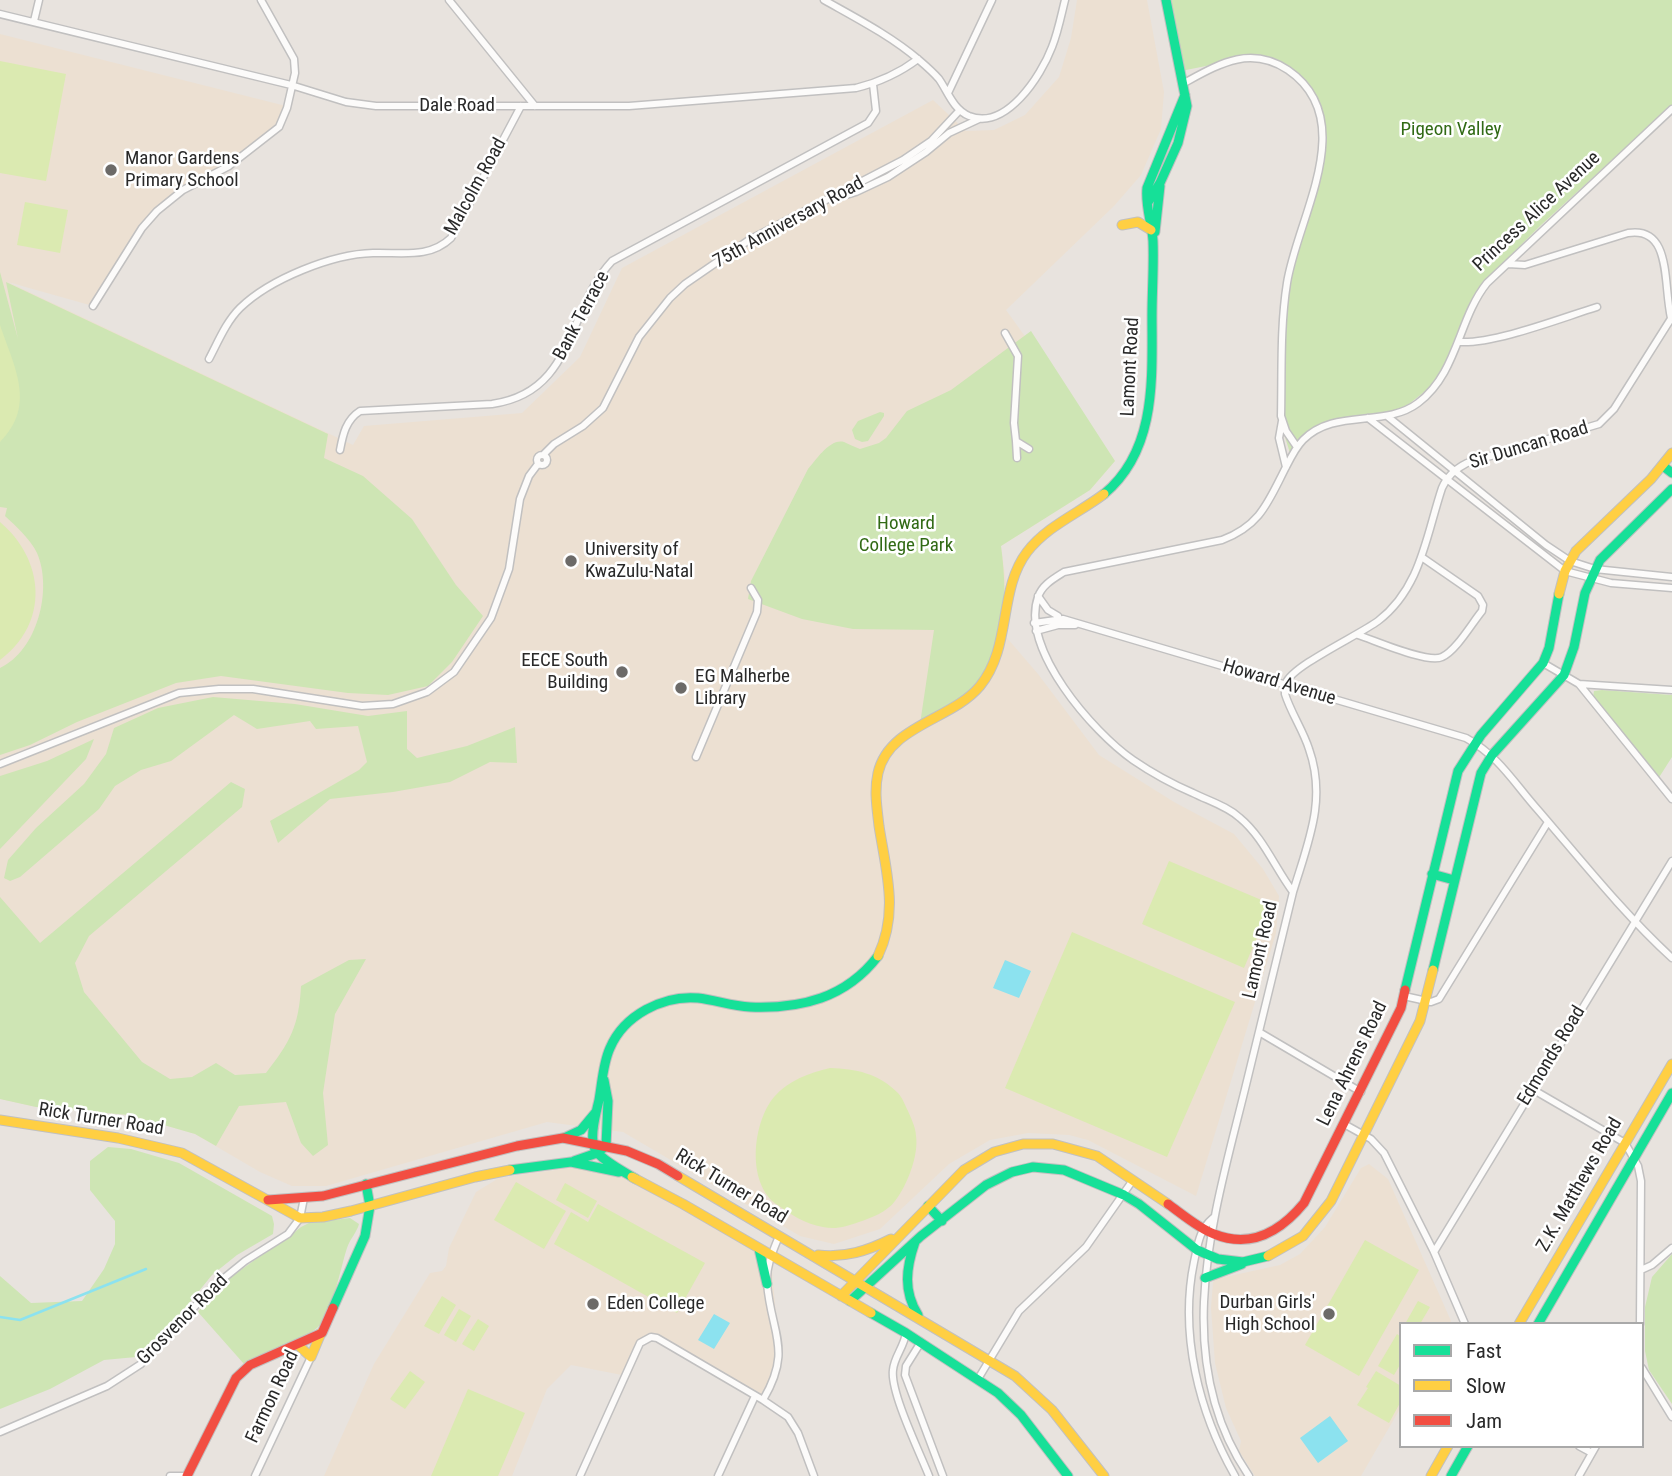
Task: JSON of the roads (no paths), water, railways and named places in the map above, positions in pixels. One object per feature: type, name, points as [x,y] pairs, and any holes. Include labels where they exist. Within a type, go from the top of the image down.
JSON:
[{"type":"main road","points":[[1148,202],[1160,183],[1184,127],[1187,106],[1166,0]]},
{"type":"main road","name":"Lamont Road","points":[[603,1079],[609,1052],[620,1032],[636,1015],[660,1003],[692,998],[750,1007],[797,1003],[852,986],[864,975],[884,945],[891,904],[875,796],[875,779],[879,764],[891,747],[905,735],[960,705],[980,687],[998,655],[1014,575],[1027,552],[1046,534],[1110,491],[1131,463],[1142,440],[1151,400],[1152,233],[1147,186],[1185,95]]},
{"type":"main road","name":"Lamont Road","points":[[1152,233],[1160,183]]},
{"type":"main road","points":[[1122,225],[1138,222],[1152,233]]},
{"type":"main road","name":"Lena Ahrens Road","points":[[841,1296],[957,1175],[976,1161],[1008,1147],[1023,1144],[1053,1144],[1097,1156],[1212,1234],[1241,1241],[1268,1236],[1282,1229],[1304,1203],[1396,1023],[1454,782],[1465,757],[1543,663],[1549,648],[1565,571],[1582,543],[1663,466],[1672,453]]},
{"type":"main road","points":[[1663,466],[1672,473]]},
{"type":"main road","points":[[1206,1278],[1289,1247],[1303,1236],[1331,1201],[1414,1035],[1425,1001],[1481,773],[1492,755],[1564,674],[1574,647],[1585,593],[1595,569],[1609,549],[1672,489]]},
{"type":"main road","points":[[1432,874],[1454,880]]},
{"type":"main road","name":"Z.K. Matthews Road","points":[[1520,1322],[1672,1064]]},
{"type":"main road","points":[[595,1148],[597,1110],[603,1079]]},
{"type":"main road","points":[[571,1163],[595,1148],[606,1146],[608,1101],[603,1079]]},
{"type":"main road","name":"Z.K. Matthews Road","points":[[1539,1322],[1672,1093]]},
{"type":"main road","points":[[268,1200],[323,1196],[517,1146],[564,1138],[587,1125],[597,1110]]},
{"type":"main road","name":"Rick Turner Road","points":[[0,1120],[118,1138],[182,1153],[300,1218],[323,1217],[511,1169],[571,1163],[600,1166],[636,1179],[683,1204],[906,1333],[978,1379],[1004,1398],[1021,1415],[1068,1476]]},
{"type":"main road","points":[[564,1138],[595,1148],[636,1179]]},
{"type":"main road","name":"Rick Turner Road","points":[[606,1146],[651,1161],[1015,1376],[1045,1400],[1104,1476]]},
{"type":"main road","points":[[850,1301],[916,1240],[986,1185],[1012,1172],[1033,1167],[1073,1173],[1124,1195],[1197,1250],[1208,1255],[1232,1262],[1250,1261]]},
{"type":"main road","points":[[366,1184],[370,1206]]},
{"type":"main road","name":"Farmon Road","points":[[311,1357],[365,1236],[370,1206]]},
{"type":"main road","points":[[928,1206],[942,1221]]},
{"type":"main road","points":[[811,1255],[829,1257],[859,1254],[902,1233]]},
{"type":"main road","points":[[916,1240],[908,1265],[906,1283],[910,1301],[920,1319]]},
{"type":"main road","points":[[759,1250],[767,1284]]},
{"type":"main road","points":[[1533,1300],[1546,1308]]},
{"type":"main road","points":[[185,1476],[236,1378],[250,1365],[322,1333]]},
{"type":"main road","points":[[298,1345],[311,1357]]},
{"type":"main road","points":[[1431,1476],[1447,1448]]},
{"type":"main road","points":[[1451,1476],[1467,1448]]},
{"type":"street","points":[[34,21],[39,0]]},
{"type":"street","points":[[93,306],[142,228],[157,211],[183,190],[229,166],[279,127],[295,73],[294,59],[261,0]]},
{"type":"street","points":[[449,0],[536,106]]},
{"type":"street","points":[[824,0],[861,20],[918,59],[938,78],[959,111],[981,119]]},
{"type":"street","points":[[948,93],[992,0]]},
{"type":"street","points":[[823,202],[856,192],[888,177],[926,152],[948,133],[1003,112],[1035,80],[1052,47],[1065,0]]},
{"type":"street","name":"Dale Road","points":[[0,15],[34,21],[291,85],[346,102],[376,106],[629,106],[856,88],[898,74],[918,59]]},
{"type":"street","points":[[1184,83],[1230,60],[1265,60],[1282,66],[1296,76],[1310,91],[1319,113],[1322,134],[1319,176],[1295,247],[1283,308],[1282,420],[1279,438],[1286,467]]},
{"type":"street","name":"Bank Terrace","points":[[340,450],[342,436],[349,421],[360,411],[492,404],[509,402],[531,391],[551,373],[563,357],[598,279],[612,261],[868,123],[876,111],[873,84]]},
{"type":"street","name":"Malcolm Road","points":[[209,359],[239,310],[260,293],[286,278],[342,257],[371,253],[425,252],[443,246],[451,238],[521,106]]},
{"type":"street","name":"Princess Alice Avenue","points":[[1038,596],[1044,585],[1064,572],[1236,535],[1261,514],[1271,500],[1297,447],[1314,432],[1327,426],[1387,416],[1408,410],[1420,402],[1447,369],[1482,289],[1672,109]]},
{"type":"street","name":"75th Anniversary Road","points":[[0,764],[179,693],[253,689],[372,706],[400,703],[427,692],[454,672],[491,618],[511,563],[520,499],[529,477],[538,464],[545,464],[545,456],[554,444],[583,426],[603,408],[639,337],[670,298],[685,284],[749,240],[903,160],[931,141],[959,111]]},
{"type":"street","points":[[1662,118],[1672,120]]},
{"type":"street","points":[[1508,264],[1525,265],[1628,233],[1653,234],[1663,241],[1669,254],[1669,309],[1672,317]]},
{"type":"street","points":[[1459,342],[1491,339],[1597,307]]},
{"type":"street","name":"Sir Duncan Road","points":[[1285,685],[1303,666],[1381,619],[1401,596],[1423,558],[1446,480],[1454,471],[1467,463],[1599,424],[1614,409],[1672,317]]},
{"type":"street","points":[[1005,333],[1018,355],[1014,423],[1017,458]]},
{"type":"street","points":[[1387,416],[1546,545],[1570,561],[1595,569],[1672,577]]},
{"type":"street","points":[[1368,418],[1565,571],[1590,579],[1672,588]]},
{"type":"street","points":[[1282,420],[1297,447]]},
{"type":"street","points":[[1016,441],[1029,449]]},
{"type":"street","points":[[1358,635],[1428,658],[1443,657],[1450,652],[1482,611],[1483,605],[1478,596],[1423,558]]},
{"type":"street","points":[[696,757],[757,612],[758,600],[751,588]]},
{"type":"street","points":[[1036,631],[1034,623],[1038,596]]},
{"type":"street","name":"Howard Avenue","points":[[1038,596],[1048,610],[1063,619],[1466,738],[1475,743],[1492,755],[1634,922],[1672,958]]},
{"type":"street","name":"Howard Avenue","points":[[1034,623],[1063,619]]},
{"type":"street","name":"Howard Avenue","points":[[1036,631],[1058,625],[1083,625]]},
{"type":"street","name":"Lamont Road","points":[[1036,631],[1063,685],[1103,736],[1131,759],[1158,776],[1223,806],[1241,818],[1258,838],[1293,892],[1213,1218],[1206,1278],[1204,1330],[1211,1385],[1226,1433],[1249,1476]]},
{"type":"street","points":[[1543,663],[1579,684],[1672,799]]},
{"type":"street","points":[[1579,684],[1672,690]]},
{"type":"street","points":[[1285,685],[1287,702],[1310,752],[1318,792],[1308,844],[1293,892]]},
{"type":"street","points":[[1404,996],[1425,1001],[1439,999],[1445,992],[1548,822]]},
{"type":"street","name":"Edmonds Road","points":[[1434,1252],[1672,861]]},
{"type":"street","points":[[1259,1032],[1361,1092]]},
{"type":"street","points":[[1532,1089],[1625,1143],[1633,1157],[1641,1181],[1640,1322]]},
{"type":"street","points":[[1344,1124],[1379,1145],[1384,1153],[1434,1252],[1464,1322]]},
{"type":"street","points":[[978,1379],[1019,1311],[1086,1247],[1133,1180]]},
{"type":"street","points":[[300,1218],[304,1198]]},
{"type":"street","name":"Grosvenor Road","points":[[0,1432],[125,1376],[161,1345],[212,1287],[245,1261],[288,1234],[300,1218]]},
{"type":"street","points":[[1213,1218],[1202,1227],[1192,1270],[1190,1318],[1198,1387],[1209,1423],[1235,1475],[1244,1469]]},
{"type":"street","points":[[763,1400],[776,1375],[780,1353],[767,1284],[771,1257],[779,1236]]},
{"type":"street","points":[[1641,1270],[1652,1265],[1672,1248]]},
{"type":"street","points":[[906,1333],[892,1371],[892,1381],[929,1476]]},
{"type":"street","points":[[580,1476],[638,1347],[646,1338],[657,1338],[788,1417],[814,1476]]},
{"type":"street","points":[[921,1342],[906,1366],[908,1385],[943,1476]]},
{"type":"street","name":"Farmon Road","points":[[255,1476],[311,1357]]},
{"type":"street","points":[[1644,1371],[1672,1417]]},
{"type":"street","points":[[1198,1387],[1211,1385]]},
{"type":"street","points":[[718,1476],[755,1396]]},
{"type":"street","points":[[904,1413],[917,1408]]},
{"type":"street","points":[[1583,1448],[1592,1453]]},
{"type":"street","points":[[1579,1476],[1595,1448]]},
{"type":"street","points":[[170,1476],[185,1476]]},
{"type":"water","points":[[1005,960],[1031,971],[1019,998],[993,988]]},
{"type":"water","points":[[714,1314],[730,1323],[714,1349],[698,1340]]},
{"type":"water","points":[[1330,1416],[1348,1441],[1318,1463],[1300,1438]]},
{"type":"waterway","points":[[0,1317],[20,1320],[146,1269]]},
{"type":"place","name":"Manor Gardens Primary School","points":[[111,170]]},
{"type":"place","name":"University of KwaZulu-Natal","points":[[571,561]]},
{"type":"place","name":"EECE South Building","points":[[622,672]]},
{"type":"place","name":"EG Malherbe Library","points":[[681,688]]},
{"type":"place","name":"Eden College","points":[[593,1304]]},
{"type":"place","name":"Durban Girls' High School","points":[[1329,1314]]},
{"type":"park label","name":"Pigeon Valley","points":[[1451,130]]},
{"type":"park label","name":"Howard College Park","points":[[906,535]]}]
